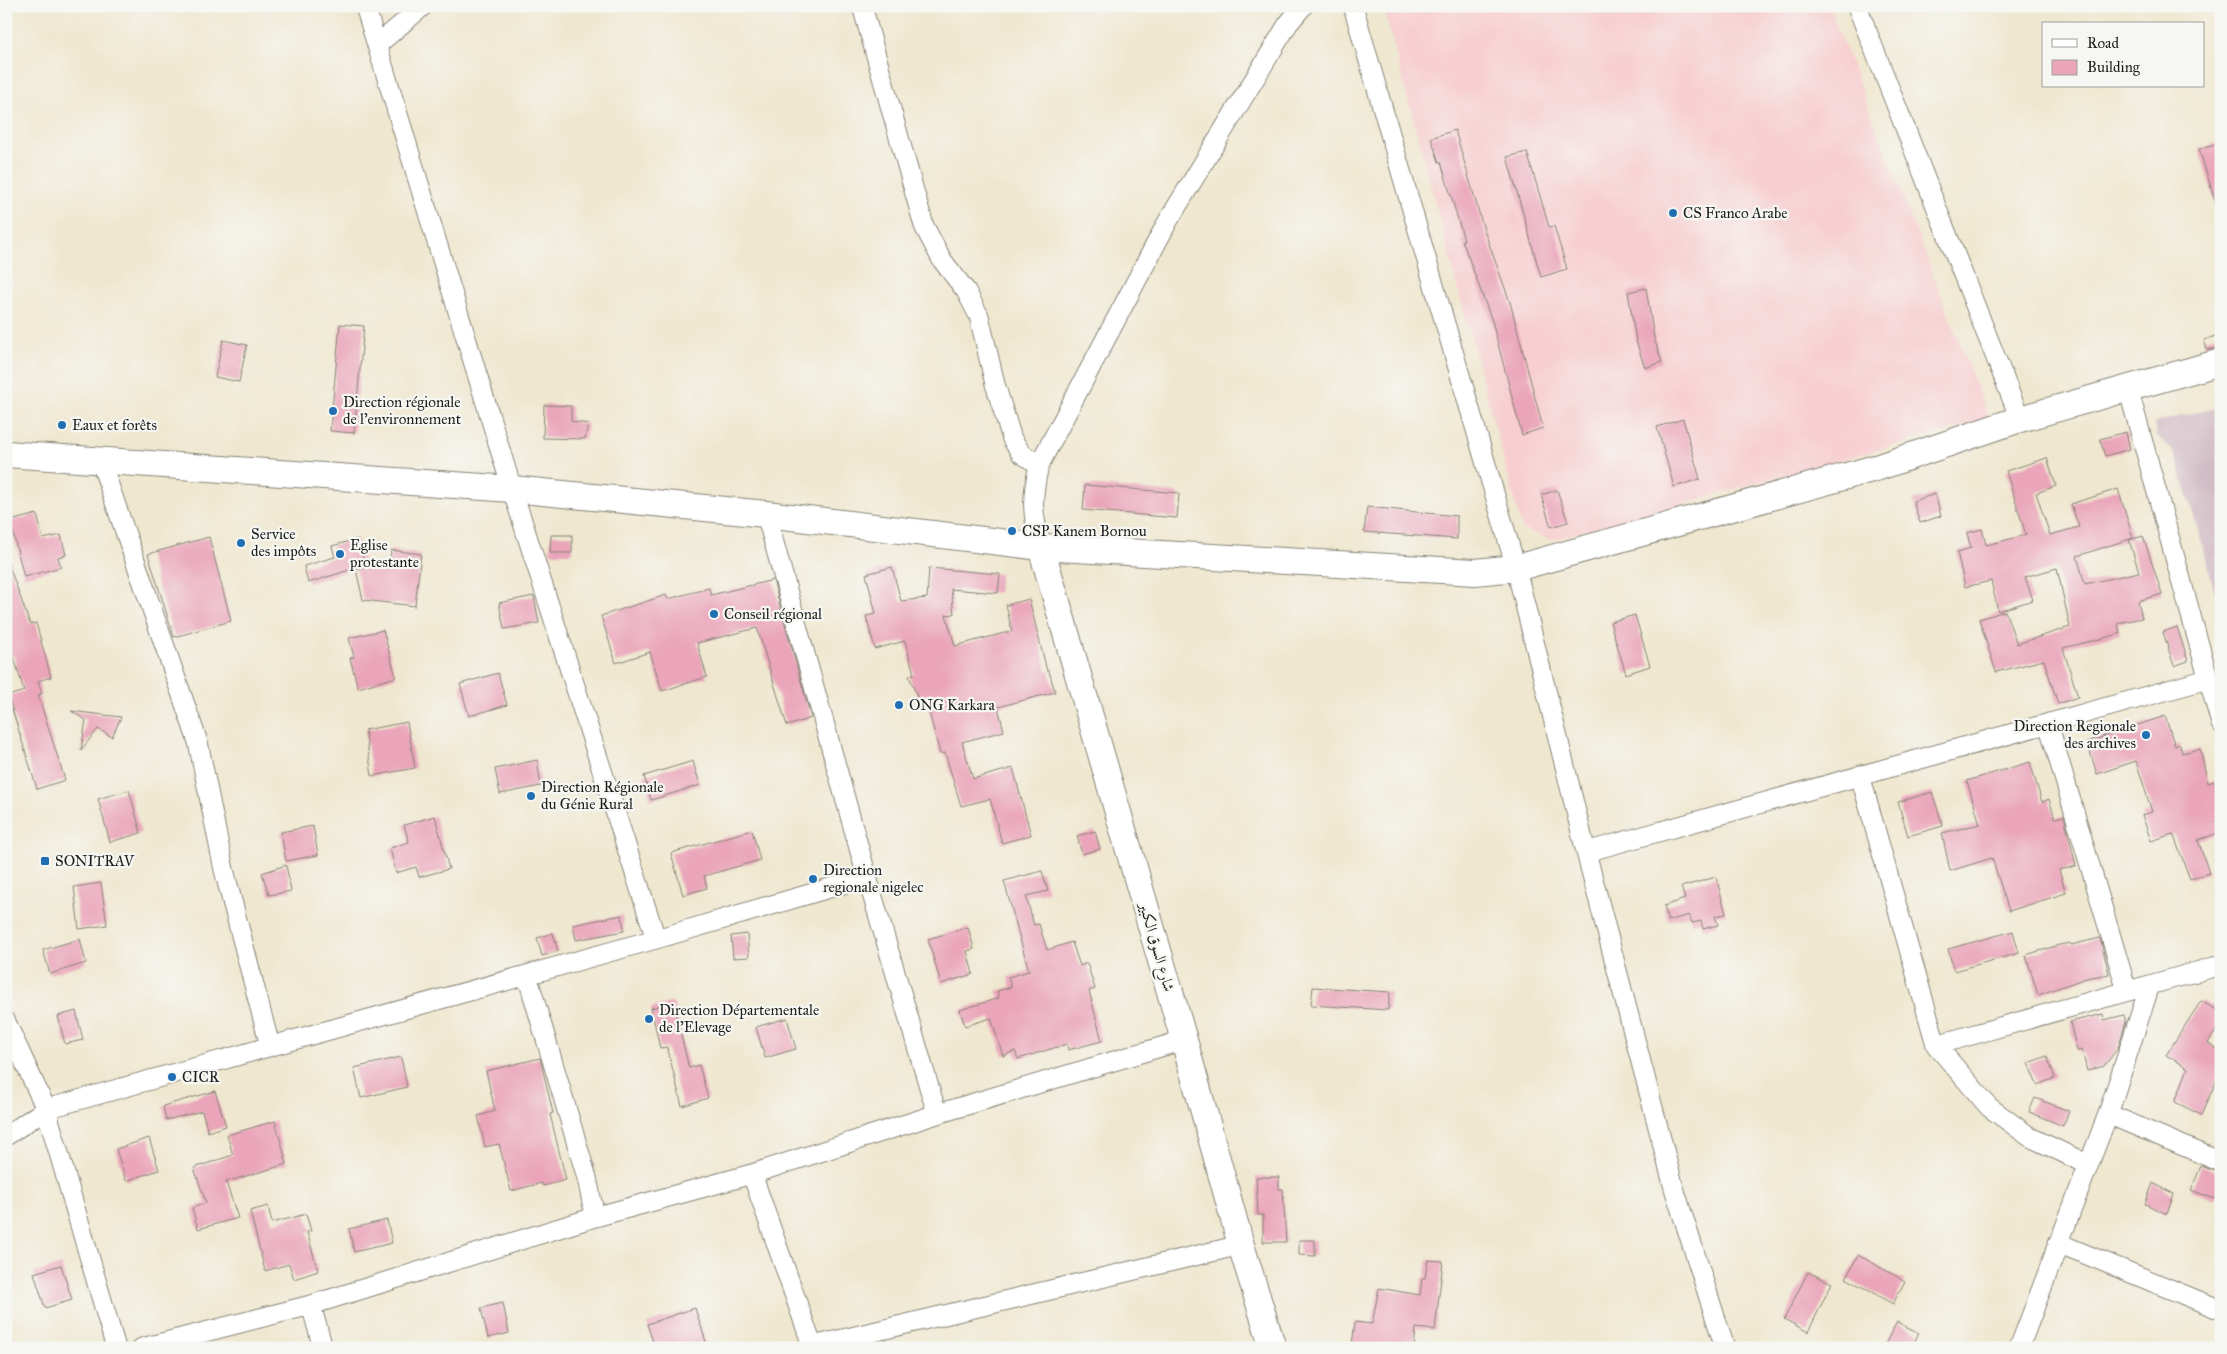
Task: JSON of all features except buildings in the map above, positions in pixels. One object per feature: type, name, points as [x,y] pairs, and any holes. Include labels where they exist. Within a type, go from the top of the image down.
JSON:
[{"type":"street","points":[[365,6],[512,489],[656,940]]},
{"type":"street","points":[[377,45],[423,6]]},
{"type":"street","points":[[862,6],[924,226],[942,260],[966,291],[979,316],[995,384],[1012,439],[1021,453],[1039,465]]},
{"type":"street","points":[[1041,547],[1033,516],[1033,493],[1039,465],[1168,221],[1288,24],[1303,6]]},
{"type":"street","points":[[1354,6],[1516,568],[1586,852],[1674,1188],[1726,1348]]},
{"type":"street","points":[[1862,7],[2020,419]]},
{"type":"street","points":[[6,454],[512,489],[766,514],[1041,547],[1475,572],[1516,568],[1880,467],[2020,419],[2221,362]]},
{"type":"street","points":[[2128,388],[2221,724]]},
{"type":"street","points":[[101,462],[198,742],[224,870],[270,1046]]},
{"type":"street","points":[[766,514],[867,877],[937,1114]]},
{"type":"street","name":"شارع السوق الكبير","points":[[1041,547],[1184,1040],[1241,1246],[1273,1348]]},
{"type":"street","points":[[1586,852],[2208,679]]},
{"type":"street","points":[[2048,723],[2127,991]]},
{"type":"street","points":[[1860,776],[1936,1045],[1989,1107],[2030,1136],[2087,1164]]},
{"type":"street","points":[[6,1136],[46,1110],[270,1046],[656,940],[867,877]]},
{"type":"street","points":[[1936,1045],[2221,965]]},
{"type":"street","points":[[528,975],[587,1178],[595,1217]]},
{"type":"street","points":[[2019,1348],[2087,1164],[2108,1114],[2150,985]]},
{"type":"street","points":[[6,1022],[46,1110],[116,1348]]},
{"type":"street","points":[[142,1348],[311,1305],[595,1217],[752,1174],[937,1114],[1184,1040]]},
{"type":"street","points":[[2108,1114],[2221,1162]]},
{"type":"street","points":[[752,1174],[813,1347],[1241,1246]]},
{"type":"street","points":[[2058,1243],[2221,1310]]},
{"type":"street","points":[[311,1305],[323,1348]]},
{"type":"shaded area","name":"CS Franco Arabe","points":[[1383,6],[1829,6],[1989,419],[1551,540],[1522,529]]},
{"type":"shaded area","points":[[2221,406],[2221,617],[2203,546],[2175,453],[2157,436],[2154,423]]},
{"type":"place","name":"CS Franco Arabe","points":[[1673,213]]},
{"type":"place","name":"Direction régionale de l'environnement","points":[[333,411]]},
{"type":"place","name":"Eaux et forêts","points":[[62,425]]},
{"type":"place","name":"CSP Kanem Bornou","points":[[1012,531]]},
{"type":"place","name":"Service des impôts","points":[[241,543]]},
{"type":"place","name":"Eglise protestante","points":[[340,554]]},
{"type":"place","name":"Conseil régional","points":[[714,614]]},
{"type":"place","name":"ONG Karkara","points":[[899,705]]},
{"type":"place","name":"Direction Regionale des archives","points":[[2146,735]]},
{"type":"place","name":"Direction Régionale du Génie Rural","points":[[531,796]]},
{"type":"place","name":"SONITRAV","points":[[45,861]]},
{"type":"place","name":"Direction regionale nigelec","points":[[813,879]]},
{"type":"place","name":"Direction Départementale de l'Elevage","points":[[649,1019]]},
{"type":"place","name":"CICR","points":[[172,1077]]}]
